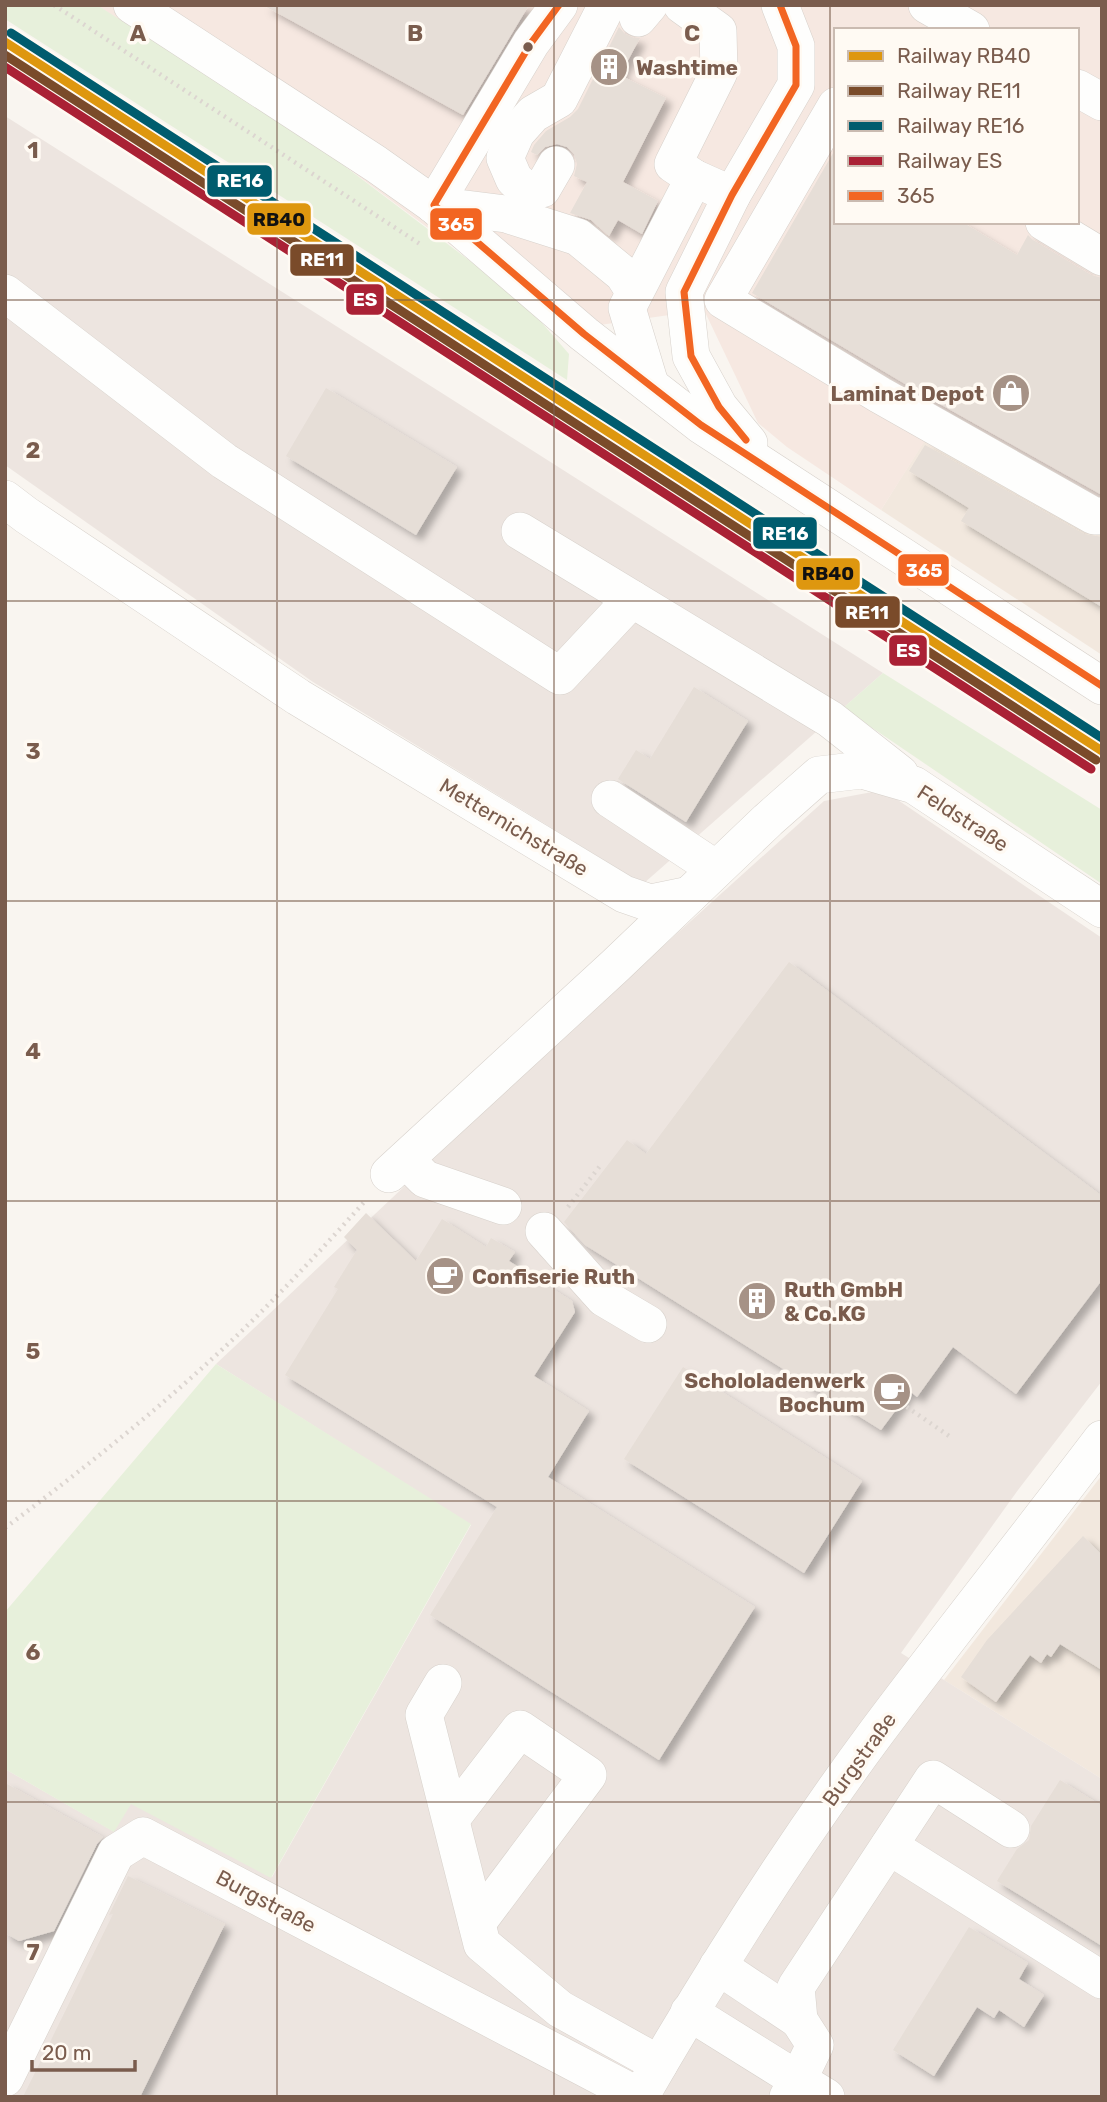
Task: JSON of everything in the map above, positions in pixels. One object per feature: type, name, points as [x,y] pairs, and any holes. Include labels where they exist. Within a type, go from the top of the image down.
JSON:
[{"type":"street","points":[[132,5],[376,164],[434,205],[584,334],[701,425],[1102,687]]},
{"type":"street","points":[[434,205],[531,43],[559,5]]},
{"type":"street","points":[[682,5],[718,31],[719,72],[673,164],[694,178],[732,195]]},
{"type":"street","points":[[584,334],[612,340],[655,321],[674,302],[796,85],[796,46],[780,5]]},
{"type":"street","points":[[927,5],[967,28]]},
{"type":"street","points":[[556,165],[542,189],[526,190],[514,179],[505,158],[516,133],[533,114],[559,99],[631,10]]},
{"type":"street","points":[[1079,89],[1102,102]]},
{"type":"street","points":[[834,109],[723,300],[880,395],[1094,516],[1102,516]]},
{"type":"street","points":[[650,384],[626,307],[694,178]]},
{"type":"street","points":[[434,205],[506,214],[578,237],[623,274],[641,278],[674,302],[691,356],[719,407],[772,471]]},
{"type":"street","points":[[1047,224],[1102,257]]},
{"type":"street","points":[[5,293],[224,461],[560,676],[632,599]]},
{"type":"street","name":"Metternichstraße","points":[[5,499],[298,697],[624,894],[650,903],[689,895]]},
{"type":"street","points":[[520,531],[830,719],[914,785]]},
{"type":"street","name":"Feldstraße","points":[[689,895],[819,775],[862,769],[914,785],[1102,909]]},
{"type":"street","points":[[610,799],[716,869]]},
{"type":"street","points":[[503,1206],[397,1167],[689,895]]},
{"type":"street","points":[[544,1231],[604,1298],[648,1324]]},
{"type":"street","name":"Burgstraße","points":[[5,2078],[116,1853],[143,1836],[640,2097],[718,1966],[795,1848],[876,1734],[1096,1457]]},
{"type":"street","points":[[443,1683],[425,1715],[482,1944],[560,2009],[659,2064]]},
{"type":"street","points":[[451,1819],[520,1729],[588,1774],[477,1923]]},
{"type":"street","points":[[799,2020],[796,1987],[933,1779],[1011,1829]]},
{"type":"street","points":[[889,1846],[1102,1980]]},
{"type":"street","points":[[690,2012],[804,2091],[815,2045],[799,2020],[718,1966]]},
{"type":"path","points":[[54,5],[427,249]]},
{"type":"path","points":[[586,1184],[600,1166]]},
{"type":"path","points":[[5,1528],[82,1469],[260,1313],[397,1167]]},
{"type":"path","points":[[901,1403],[951,1438]]},
{"type":"shaded area","points":[[96,5],[1102,5],[1102,528],[1085,532],[926,439],[881,510],[787,447],[758,423],[704,310],[565,330],[318,146]]},
{"type":"shaded area","points":[[5,116],[883,673],[643,884],[313,682],[5,465]]},
{"type":"shaded area","points":[[926,438],[1102,528],[1102,655],[881,510]]},
{"type":"shaded area","points":[[883,790],[1102,938],[1102,1381],[1018,1490],[901,1653],[1102,1779],[1102,2097],[5,2097],[5,1769],[113,1831],[131,1803],[272,1877],[471,1525],[216,1364],[569,1031],[824,801]]},
{"type":"shaded area","points":[[1102,1475],[1102,1779],[944,1680]]},
{"type":"green space","points":[[5,5],[97,5],[318,146],[523,301],[569,354],[567,380],[5,19]]},
{"type":"green space","points":[[883,673],[1102,810],[1102,884],[843,708]]},
{"type":"green space","points":[[216,1364],[471,1524],[271,1878],[131,1804],[114,1832],[5,1769],[5,1612]]},
{"type":"building","points":[[263,5],[529,5],[463,115]]},
{"type":"building","points":[[619,27],[625,34],[640,38],[620,75],[666,98],[623,182],[658,201],[642,234],[618,220],[609,236],[591,220],[570,213],[587,182],[574,176],[577,164],[574,154],[567,147],[557,144],[545,147],[537,155],[531,152],[546,131],[578,109]]},
{"type":"building","name":"Laminat Depot","points":[[834,151],[834,224],[965,224],[1017,255],[1028,235],[1091,275],[1102,278],[1102,495],[922,394],[752,293]]},
{"type":"building","points":[[326,388],[457,467],[416,535],[286,456]]},
{"type":"building","points":[[925,445],[1084,534],[1102,537],[1102,607],[961,521],[969,508],[909,471]]},
{"type":"building","points":[[694,687],[748,721],[686,822],[618,779],[636,750],[650,759]]},
{"type":"building","points":[[789,962],[1102,1196],[1102,1280],[1016,1394],[953,1347],[917,1397],[910,1391],[881,1430],[585,1245],[564,1222],[627,1140],[646,1154]]},
{"type":"building","points":[[366,1213],[416,1261],[442,1219],[486,1247],[491,1238],[515,1252],[509,1261],[572,1301],[575,1312],[534,1376],[589,1411],[548,1477],[755,1607],[659,1760],[430,1615],[497,1507],[285,1375],[338,1289],[334,1287],[357,1250],[344,1237]]},
{"type":"building","points":[[683,1367],[862,1481],[804,1573],[624,1459]]},
{"type":"building","points":[[1083,1536],[1102,1555],[1102,1670],[1060,1644],[1051,1657],[1047,1654],[1041,1663],[1030,1655],[996,1702],[961,1677],[987,1640]]},
{"type":"building","points":[[1060,1780],[1102,1806],[1102,1946],[997,1881],[1017,1849],[1029,1840],[1031,1826]]},
{"type":"building","points":[[5,1783],[103,1837],[54,1931],[19,1941],[5,1933]]},
{"type":"building","points":[[128,1876],[225,1924],[140,2097],[23,2097],[113,1914],[109,1915]]},
{"type":"building","points":[[969,1927],[1028,1963],[1019,1979],[1044,1995],[1024,2027],[999,2010],[994,2018],[977,2007],[934,2076],[893,2050]]},
{"type":"rail line","name":"RE16","points":[[11,33],[1102,738]]},
{"type":"rail line","name":"RB40","points":[[5,42],[1102,751]]},
{"type":"rail line","name":"RE11","points":[[5,55],[1096,760]]},
{"type":"rail line","name":"ES","points":[[5,67],[1091,769]]},
{"type":"transit line","name":"365","points":[[559,5],[531,43],[434,205],[584,334],[701,425],[1102,686]]},
{"type":"transit line","name":"365","points":[[746,440],[719,407],[691,356],[684,292],[732,195],[796,85],[796,46],[780,5]]},
{"type":"place","name":"Washtime","points":[[609,67]]},
{"type":"place","name":"Laminat Depot","points":[[1011,393]]},
{"type":"place","name":"Confiserie Ruth","points":[[445,1276]]},
{"type":"place","name":"Ruth GmbH & Co.KG","points":[[757,1301]]},
{"type":"place","name":"Schololadenwerk Bochum","points":[[892,1392]]}]
